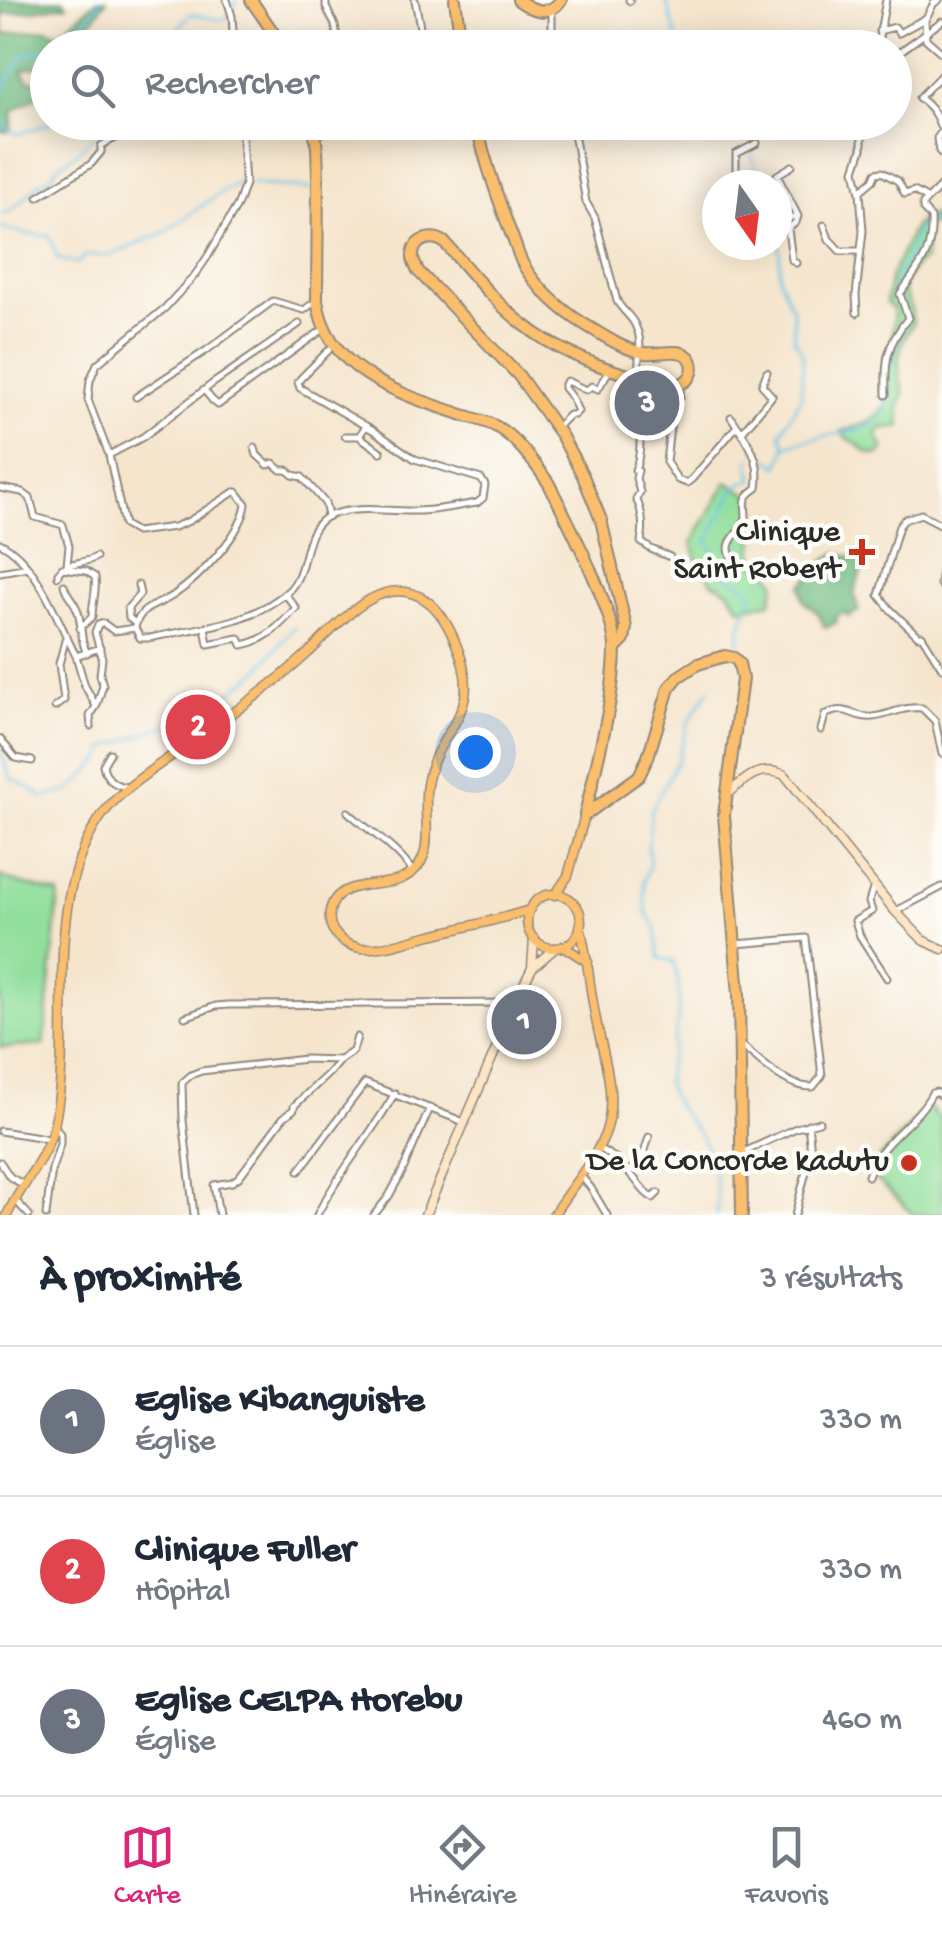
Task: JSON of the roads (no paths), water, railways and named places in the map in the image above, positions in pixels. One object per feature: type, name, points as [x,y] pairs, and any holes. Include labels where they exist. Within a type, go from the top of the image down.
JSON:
[{"type":"highway","points":[[251,0],[272,30]]},
{"type":"highway","points":[[455,0],[459,30]]},
{"type":"highway","points":[[518,0],[534,10],[552,10],[562,0]]},
{"type":"highway","points":[[315,140],[317,300],[324,328],[359,371],[401,394],[497,426],[538,468],[604,602],[616,644],[585,815]]},
{"type":"highway","points":[[480,140],[524,265],[550,298],[610,340],[641,353],[681,352],[692,363],[690,377],[680,384],[666,386],[610,371],[565,350],[520,322],[437,237],[429,237],[416,246],[413,255],[418,270],[519,376],[556,428],[583,476],[604,530],[626,627],[624,640],[615,649]]},
{"type":"highway","points":[[585,815],[630,784],[644,769],[668,688],[678,677],[698,664],[724,656],[734,658],[742,674],[724,815],[736,944],[742,1215]]},
{"type":"highway","points":[[594,774],[612,794]]},
{"type":"main road","points":[[7,1215],[39,1163],[54,1125],[60,1090],[69,899],[85,846],[101,818],[130,787],[279,680],[363,603],[380,594],[410,593],[425,600],[444,620],[459,650],[468,685],[457,722],[431,770],[426,800],[428,845],[420,863],[399,880],[353,888],[340,895],[330,913],[336,935],[356,947],[381,947],[504,918],[529,910],[542,897],[555,894],[573,903]]},
{"type":"main road","points":[[555,894],[568,876],[585,815]]},
{"type":"main road","points":[[553,1215],[598,1148],[609,1120],[610,1092],[579,914],[568,876]]},
{"type":"main road","points":[[529,910],[527,926],[534,939],[588,962]]},
{"type":"main road","points":[[504,918],[527,926]]},
{"type":"main road","points":[[559,947],[574,938],[580,926]]},
{"type":"street","points":[[326,0],[336,30]]},
{"type":"street","points":[[415,0],[418,30]]},
{"type":"street","points":[[886,0],[880,30],[896,30]]},
{"type":"street","points":[[939,0],[924,23],[926,39],[942,53]]},
{"type":"street","points":[[228,3],[233,30]]},
{"type":"street","points":[[552,10],[552,30]]},
{"type":"street","points":[[904,30],[926,18]]},
{"type":"street","points":[[912,42],[942,21]]},
{"type":"street","points":[[942,74],[919,98],[938,118],[942,131],[937,138],[942,154]]},
{"type":"street","points":[[38,198],[91,164],[101,146],[112,140]]},
{"type":"street","points":[[135,626],[138,616],[174,595],[224,548],[240,526],[246,504],[234,492],[189,522],[174,527],[136,532],[124,524],[110,455],[88,400],[92,372],[165,308],[208,256],[245,184],[242,140]]},
{"type":"street","points":[[575,140],[586,202],[595,218],[617,301],[636,326],[641,353],[644,380],[640,455],[635,470],[642,542],[670,557]]},
{"type":"street","points":[[857,313],[864,231],[855,170],[862,140]]},
{"type":"street","points":[[736,170],[736,154],[758,143]]},
{"type":"street","points":[[792,166],[777,175],[798,216],[792,226]]},
{"type":"street","points":[[860,191],[876,173],[882,172],[898,181],[906,194],[914,192],[928,199]]},
{"type":"street","points":[[886,394],[887,351],[908,318],[900,294],[922,265],[932,239],[932,218],[923,204],[942,185]]},
{"type":"street","points":[[792,217],[798,216]]},
{"type":"street","points":[[824,225],[829,240],[840,251],[860,251]]},
{"type":"street","points":[[792,260],[796,262]]},
{"type":"street","points":[[136,396],[273,301],[304,310],[317,300]]},
{"type":"street","points":[[110,455],[144,436],[299,324]]},
{"type":"street","points":[[204,390],[218,405],[324,328]]},
{"type":"street","points":[[138,585],[140,594],[128,608],[140,638],[246,618],[284,594],[299,578],[309,540],[316,526],[328,516],[370,508],[428,511],[483,498],[482,479],[415,460],[298,386],[300,378],[336,344]]},
{"type":"street","points":[[556,428],[578,411],[564,384],[567,381],[586,390],[592,386],[598,389],[610,371]]},
{"type":"street","points":[[680,384],[680,397],[672,410],[666,462],[678,480],[687,483],[707,458],[772,396],[762,385],[767,372]]},
{"type":"street","points":[[731,417],[757,459],[758,484],[748,494],[744,504],[746,518],[728,546],[736,570]]},
{"type":"street","points":[[359,436],[366,426]]},
{"type":"street","points":[[346,436],[359,436],[381,452]]},
{"type":"street","points":[[255,448],[268,464],[302,477],[324,502],[328,516]]},
{"type":"street","points":[[0,488],[22,492],[30,498],[35,516],[63,525],[69,546],[65,566],[58,576]]},
{"type":"street","points":[[942,524],[921,514],[904,519],[879,595],[922,636],[942,668]]},
{"type":"street","points":[[0,543],[28,567],[50,600],[96,706]]},
{"type":"street","points":[[65,566],[96,557]]},
{"type":"street","points":[[65,566],[94,577],[97,593],[92,617],[80,628]]},
{"type":"street","points":[[0,572],[28,567]]},
{"type":"street","points":[[942,570],[942,586]]},
{"type":"street","points":[[64,586],[79,613],[81,643],[87,653]]},
{"type":"street","points":[[205,626],[211,645],[238,638],[242,645],[260,640],[296,608],[284,594]]},
{"type":"street","points":[[91,726],[90,716],[103,684],[95,632],[98,625],[106,624],[114,630],[135,626]]},
{"type":"street","points":[[56,707],[64,700],[59,664],[66,637]]},
{"type":"street","points":[[76,656],[100,648]]},
{"type":"street","points":[[821,730],[825,715],[838,709],[866,718],[900,708],[922,708],[935,721],[942,754]]},
{"type":"street","points":[[0,739],[16,758],[32,762]]},
{"type":"street","points":[[110,753],[103,765],[107,776],[114,784],[130,787]]},
{"type":"street","points":[[728,794],[750,774],[773,770],[784,775],[896,911],[923,940],[942,949]]},
{"type":"street","points":[[348,812],[406,860],[413,872]]},
{"type":"street","points":[[874,886],[870,902],[873,910],[855,920],[860,936],[887,978]]},
{"type":"street","points":[[896,911],[942,888]]},
{"type":"street","points":[[736,944],[806,938],[820,1082],[808,1088],[799,1086],[740,1044]]},
{"type":"street","points":[[425,1215],[532,968],[534,939]]},
{"type":"street","points":[[532,968],[559,947]]},
{"type":"street","points":[[185,1017],[228,1005],[514,1003]]},
{"type":"street","points":[[219,1215],[214,1186],[234,1181],[283,1118],[353,1051],[357,1037]]},
{"type":"street","points":[[194,1215],[182,1083],[200,1071],[305,1059],[340,1060]]},
{"type":"street","points":[[299,1171],[367,1082],[464,1122]]},
{"type":"street","points":[[317,1215],[394,1093]]},
{"type":"street","points":[[868,1176],[877,1157],[925,1106],[932,1093],[942,1096]]},
{"type":"street","points":[[374,1215],[402,1172],[430,1107]]},
{"type":"street","points":[[741,1154],[787,1132],[820,1122]]},
{"type":"street","points":[[794,1215],[812,1152],[808,1124]]},
{"type":"street","points":[[46,1215],[60,1144],[60,1134],[54,1125]]},
{"type":"street","points":[[0,1131],[50,1140]]},
{"type":"street","points":[[628,1173],[644,1152],[649,1137]]},
{"type":"street","points":[[598,1148],[615,1158],[649,1196],[658,1194]]},
{"type":"street","points":[[0,1162],[10,1177],[24,1185]]},
{"type":"street","points":[[580,1174],[607,1215]]},
{"type":"street","points":[[14,1200],[28,1215]]},
{"type":"waterway","points":[[76,30],[77,25],[87,22],[101,0]]},
{"type":"waterway","points":[[177,30],[190,14],[220,20],[230,15],[236,0]]},
{"type":"waterway","points":[[666,0],[674,30]]},
{"type":"waterway","points":[[0,95],[23,56],[30,54]]},
{"type":"waterway","points":[[0,117],[6,128],[17,134],[30,130]]},
{"type":"waterway","points":[[0,215],[12,210],[89,140]]},
{"type":"waterway","points":[[750,150],[756,170]]},
{"type":"waterway","points":[[0,227],[49,236],[58,259],[78,263],[85,256],[112,255],[165,232],[241,183]]},
{"type":"waterway","points":[[252,184],[311,189]]},
{"type":"waterway","points":[[904,318],[892,292],[895,281],[921,224],[942,219]]},
{"type":"waterway","points":[[757,452],[779,466],[786,447],[781,433],[801,397],[803,354],[794,338],[793,312],[779,277],[780,260]]},
{"type":"waterway","points":[[888,381],[901,331]]},
{"type":"waterway","points":[[786,447],[870,426],[884,414],[888,394]]},
{"type":"waterway","points":[[739,648],[740,630],[753,591],[726,575],[708,540],[736,486],[753,479],[751,458]]},
{"type":"waterway","points":[[0,750],[10,778],[43,798],[71,790],[110,746],[181,721],[221,700],[258,671],[294,627]]},
{"type":"waterway","points":[[709,690],[689,721],[677,762],[651,810],[650,863],[644,881],[647,913],[656,927],[659,958],[673,961],[679,990],[667,1087],[708,1152],[716,1179],[717,1215]]},
{"type":"place","name":"Eglise CELPA Horebu","points":[[647,403]]},
{"type":"place","name":"Clinique Saint Robert","points":[[862,552]]},
{"type":"place","name":"Clinique Fuller","points":[[198,727]]},
{"type":"place","name":"Eglise Kibanguiste","points":[[524,1022]]},
{"type":"place","name":"De la Concorde kadutu","points":[[909,1163]]}]
